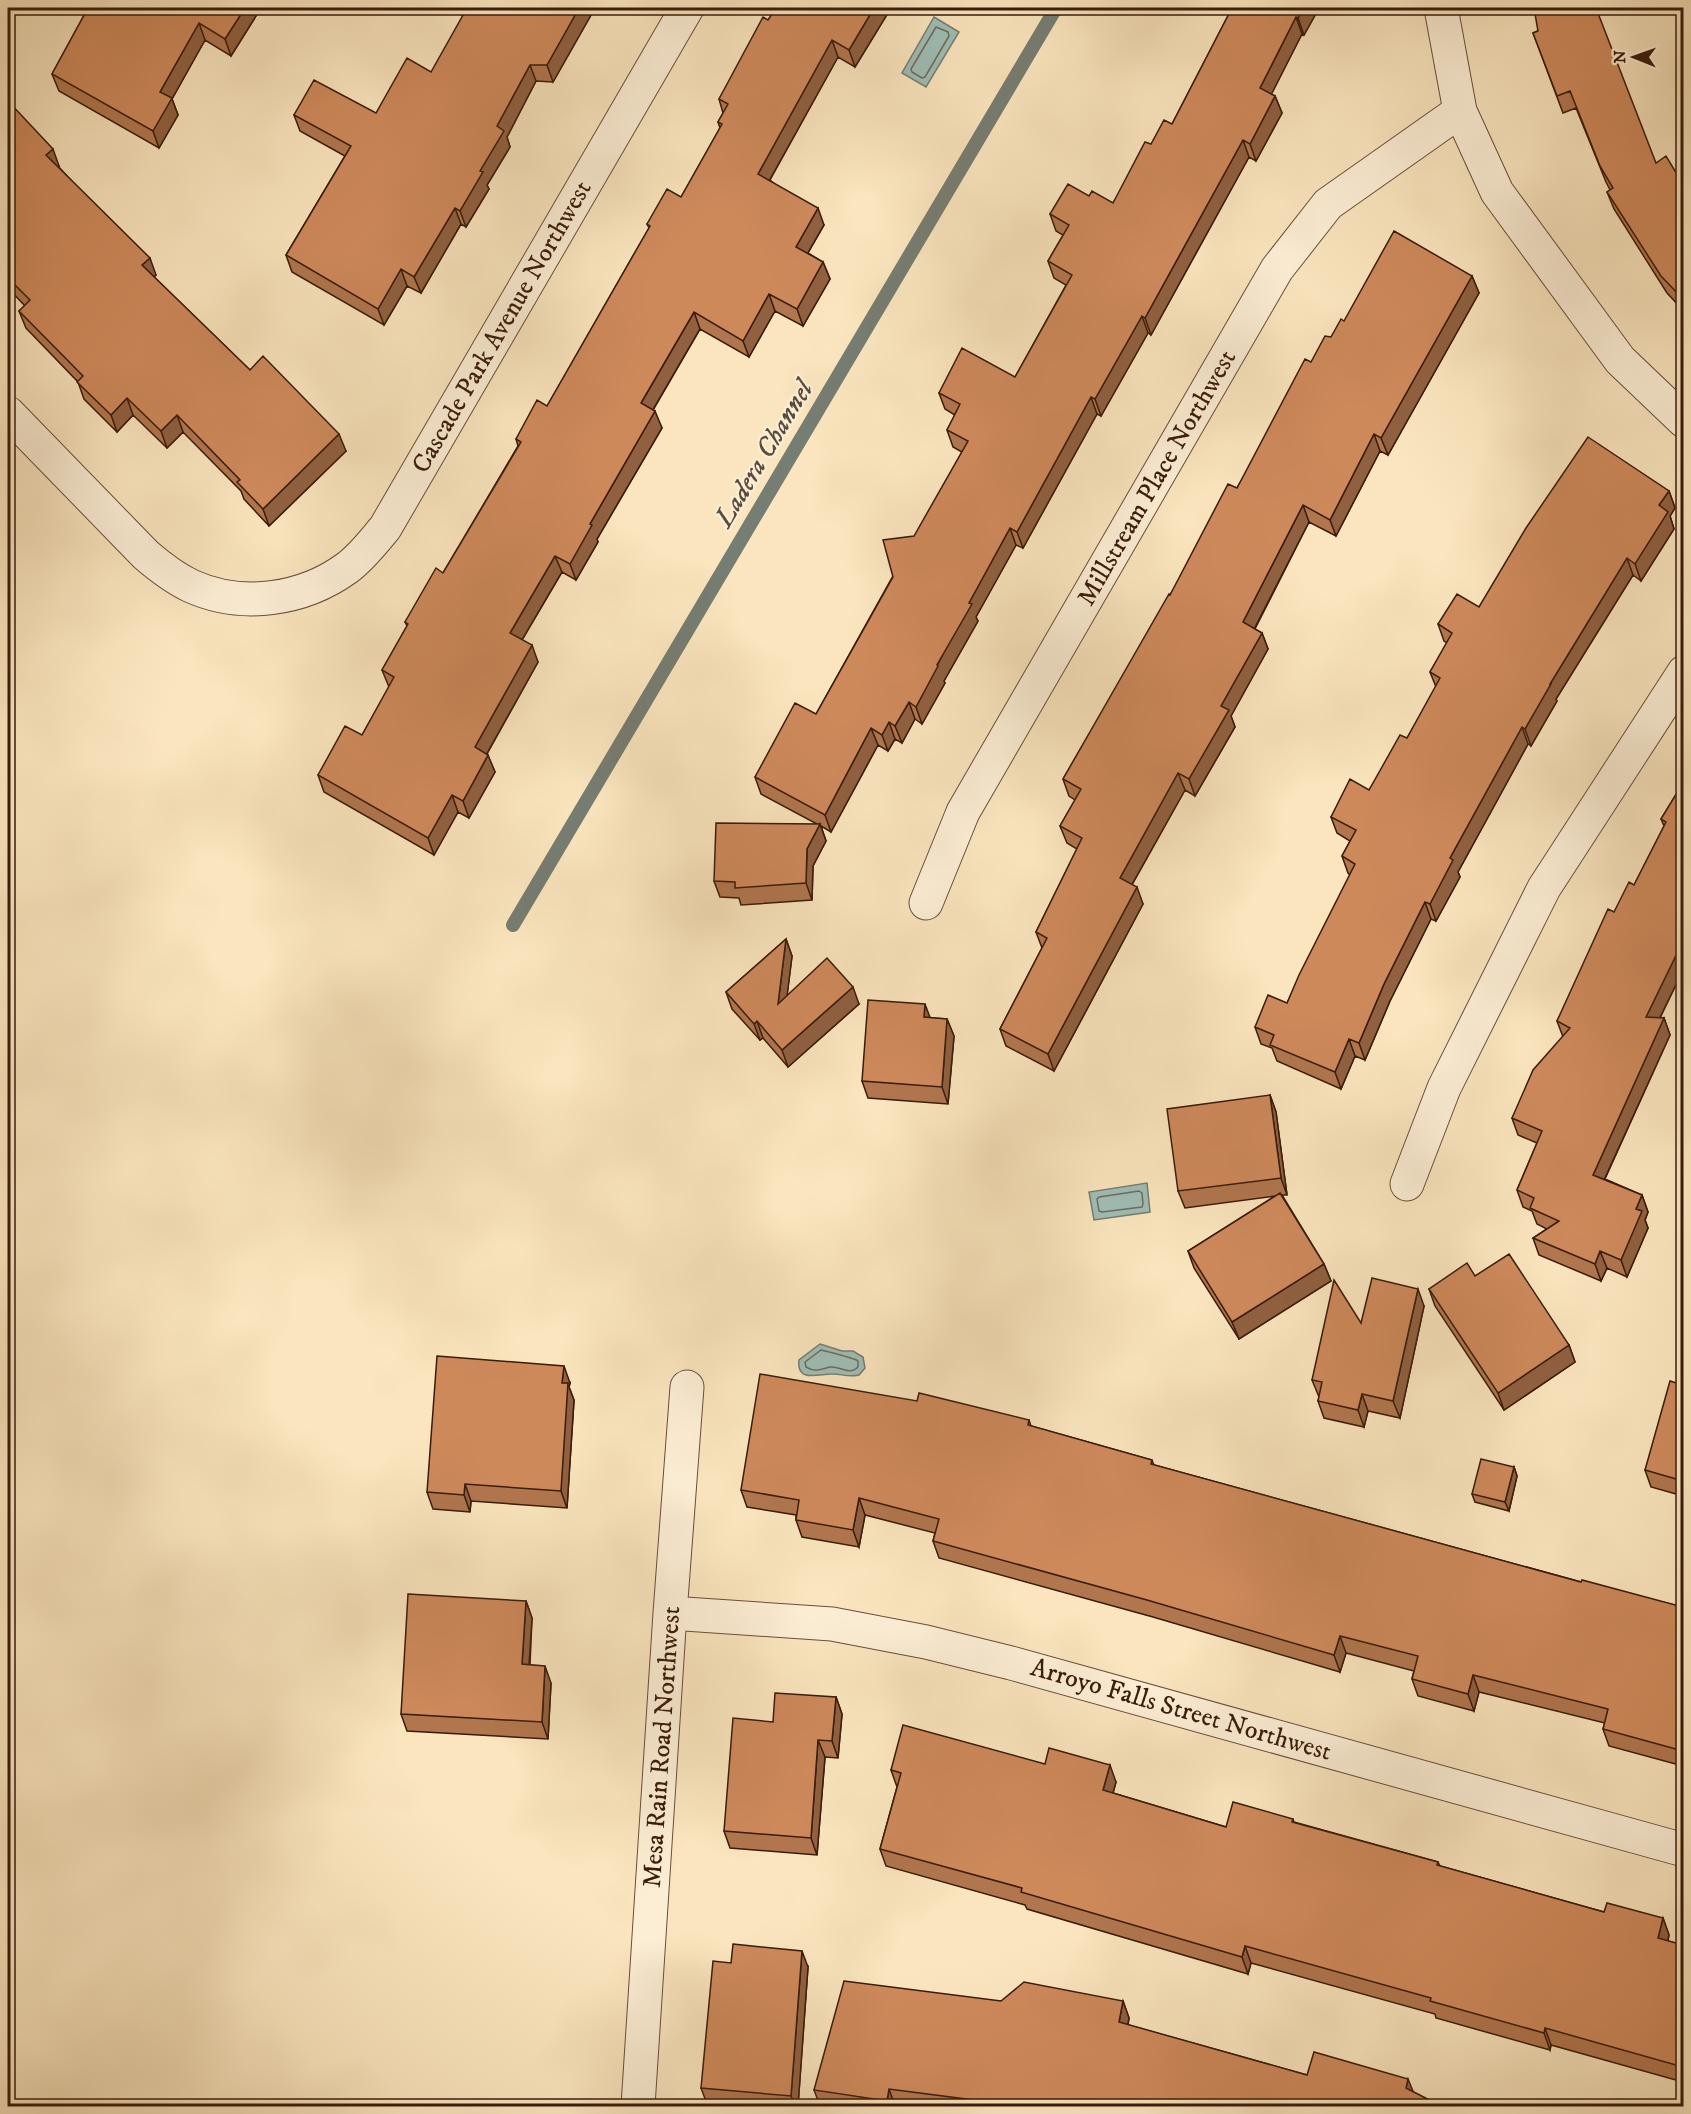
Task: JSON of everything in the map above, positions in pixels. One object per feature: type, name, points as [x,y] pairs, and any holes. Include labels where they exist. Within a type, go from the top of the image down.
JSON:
[{"type":"street","name":"Cascade Park Avenue Northwest","points":[[8,412],[146,555],[167,573],[192,586],[218,595],[246,599],[273,598],[300,592],[348,568],[385,528],[687,8]]},
{"type":"street","points":[[1441,8],[1460,111],[1497,192],[1620,360],[1683,422]]},
{"type":"street","name":"Millstream Place Northwest","points":[[926,903],[963,812],[1277,269],[1328,204],[1460,111]]},
{"type":"street","points":[[1407,1184],[1444,1088],[1544,888],[1683,672]]},
{"type":"street","name":"Mesa Rain Road Northwest","points":[[638,2106],[687,1387]]},
{"type":"street","name":"Arroyo Falls Street Northwest","points":[[670,1613],[832,1624],[926,1642],[1011,1663],[1683,1850]]},
{"type":"water","points":[[934,17],[959,32],[926,87],[902,73]]},
{"type":"water","points":[[1147,1183],[1150,1212],[1094,1220],[1089,1192]]},
{"type":"water","points":[[820,1344],[842,1351],[853,1351],[863,1357],[865,1368],[859,1375],[854,1376],[805,1375],[799,1367],[799,1360]]},
{"type":"building","points":[[88,8],[245,8],[225,39],[199,23],[160,92],[172,98],[153,131],[52,74]]},
{"type":"building","points":[[467,8],[579,8],[547,65],[530,65],[497,126],[504,131],[460,211],[455,208],[414,277],[401,269],[378,309],[286,255],[351,146],[294,115],[314,80],[376,113],[407,58],[431,72]]},
{"type":"building","points":[[776,8],[874,8],[849,50],[832,40],[758,174],[818,208],[796,247],[823,262],[797,309],[769,294],[743,341],[694,312],[641,403],[655,411],[590,524],[592,525],[570,564],[555,556],[510,633],[532,645],[475,747],[488,755],[463,801],[452,795],[428,838],[318,775],[345,726],[362,735],[394,677],[382,670],[408,624],[405,622],[436,568],[443,573],[521,442],[516,439],[537,400],[547,406],[650,226],[647,224],[667,189],[681,197],[722,124],[718,122],[728,104],[719,99],[763,17],[768,20]]},
{"type":"building","points":[[1232,8],[1303,8],[1298,18],[1296,17],[1260,88],[1275,96],[1250,144],[1243,140],[1145,318],[1142,316],[1095,399],[1091,397],[1017,532],[1010,528],[916,707],[909,702],[895,726],[889,722],[882,735],[871,728],[825,815],[755,777],[795,703],[816,714],[893,577],[883,540],[914,536],[968,441],[947,430],[960,404],[939,393],[962,348],[1015,377],[1072,275],[1048,261],[1069,225],[1050,214],[1068,184],[1089,196],[1092,191],[1113,203],[1145,142],[1151,144],[1164,120],[1172,124]]},
{"type":"building","points":[[1534,8],[1596,8],[1656,163],[1666,156],[1683,184],[1683,299],[1661,276],[1607,192],[1613,188],[1600,166],[1570,91],[1557,96],[1533,33],[1538,31]]},
{"type":"building","points":[[8,101],[53,149],[46,155],[150,258],[142,265],[250,370],[263,356],[339,434],[263,509],[237,482],[240,480],[177,415],[161,431],[127,398],[111,415],[77,382],[83,376],[19,311],[30,300],[8,278]]},
{"type":"building","points":[[1394,231],[1472,276],[1381,438],[1374,434],[1330,520],[1303,505],[1243,622],[1262,633],[1221,706],[1229,710],[1189,779],[1178,773],[1120,878],[1137,887],[1048,1054],[1000,1029],[1047,938],[1036,932],[1082,838],[1060,826],[1081,789],[1063,779],[1170,595],[1228,484],[1237,488],[1305,359],[1311,362],[1325,336],[1331,337],[1341,319],[1344,321]]},
{"type":"building","points":[[1588,437],[1669,491],[1659,505],[1668,512],[1635,564],[1627,558],[1525,729],[1522,727],[1450,858],[1453,860],[1430,904],[1425,902],[1384,984],[1359,1043],[1349,1039],[1335,1072],[1270,1045],[1274,1035],[1255,1027],[1268,995],[1287,1003],[1355,864],[1342,856],[1356,830],[1331,817],[1350,779],[1369,790],[1400,735],[1407,738],[1440,678],[1430,672],[1452,633],[1438,624],[1457,594],[1479,607],[1526,528]]},
{"type":"building","points":[[1683,783],[1683,941],[1646,1017],[1664,1018],[1593,1175],[1642,1195],[1636,1209],[1642,1211],[1621,1260],[1600,1251],[1595,1264],[1533,1238],[1559,1221],[1530,1208],[1534,1198],[1517,1190],[1542,1131],[1512,1118],[1533,1070],[1570,1028],[1557,1021],[1608,909],[1614,912],[1629,882],[1634,885],[1666,822],[1661,819]]},
{"type":"building","points":[[716,823],[820,824],[807,849],[806,883],[735,888],[735,882],[714,881]]},
{"type":"building","points":[[786,939],[778,1004],[827,958],[853,987],[782,1050],[757,1021],[754,1024],[726,992]]},
{"type":"building","points":[[868,1000],[925,1004],[924,1017],[947,1019],[942,1087],[862,1081]]},
{"type":"building","points":[[1270,1095],[1281,1178],[1178,1191],[1167,1109]]},
{"type":"building","points":[[1280,1193],[1324,1264],[1232,1322],[1188,1251]]},
{"type":"building","points":[[1509,1254],[1569,1345],[1498,1393],[1429,1289],[1467,1263],[1475,1276]]},
{"type":"building","points":[[1372,1278],[1418,1289],[1393,1401],[1362,1394],[1358,1410],[1318,1401],[1322,1382],[1312,1380],[1334,1280],[1361,1323]]},
{"type":"building","points":[[437,1356],[564,1366],[562,1383],[568,1383],[561,1491],[465,1484],[464,1495],[427,1492]]},
{"type":"building","points":[[760,1374],[917,1401],[919,1393],[1029,1420],[1028,1425],[1152,1460],[1151,1464],[1581,1582],[1582,1580],[1683,1607],[1683,1751],[1603,1729],[1608,1709],[1473,1675],[1468,1694],[1412,1679],[1418,1656],[1340,1636],[1334,1655],[933,1541],[939,1519],[859,1498],[853,1530],[796,1520],[799,1500],[741,1490]]},
{"type":"building","points":[[1670,1381],[1683,1385],[1683,1481],[1645,1470]]},
{"type":"building","points":[[1481,1459],[1514,1467],[1505,1502],[1472,1494]]},
{"type":"building","points":[[408,1594],[526,1601],[522,1664],[545,1666],[542,1722],[401,1714]]},
{"type":"building","points":[[775,1693],[836,1697],[832,1741],[818,1740],[811,1838],[724,1831],[733,1718],[773,1722]]},
{"type":"building","points":[[903,1725],[1045,1764],[1049,1748],[1110,1765],[1103,1790],[1226,1827],[1233,1802],[1293,1819],[1292,1822],[1438,1862],[1437,1865],[1604,1912],[1607,1903],[1663,1918],[1658,1938],[1683,1945],[1683,2067],[1545,2028],[1544,2033],[1430,2001],[1431,1998],[1245,1946],[1242,1957],[1021,1892],[1022,1888],[880,1849],[901,1773],[891,1770]]},
{"type":"building","points":[[733,1944],[802,1951],[791,2096],[701,2088],[713,1961],[731,1963]]},
{"type":"building","points":[[844,1981],[1001,2001],[1024,1982],[1123,2001],[1119,2022],[1307,2075],[1314,2052],[1408,2079],[1406,2088],[1441,2106],[988,2106],[989,2102],[889,2089],[887,2101],[814,2090]]},
{"type":"waterway","name":"Ladera Channel","points":[[513,925],[1056,8]]}]
